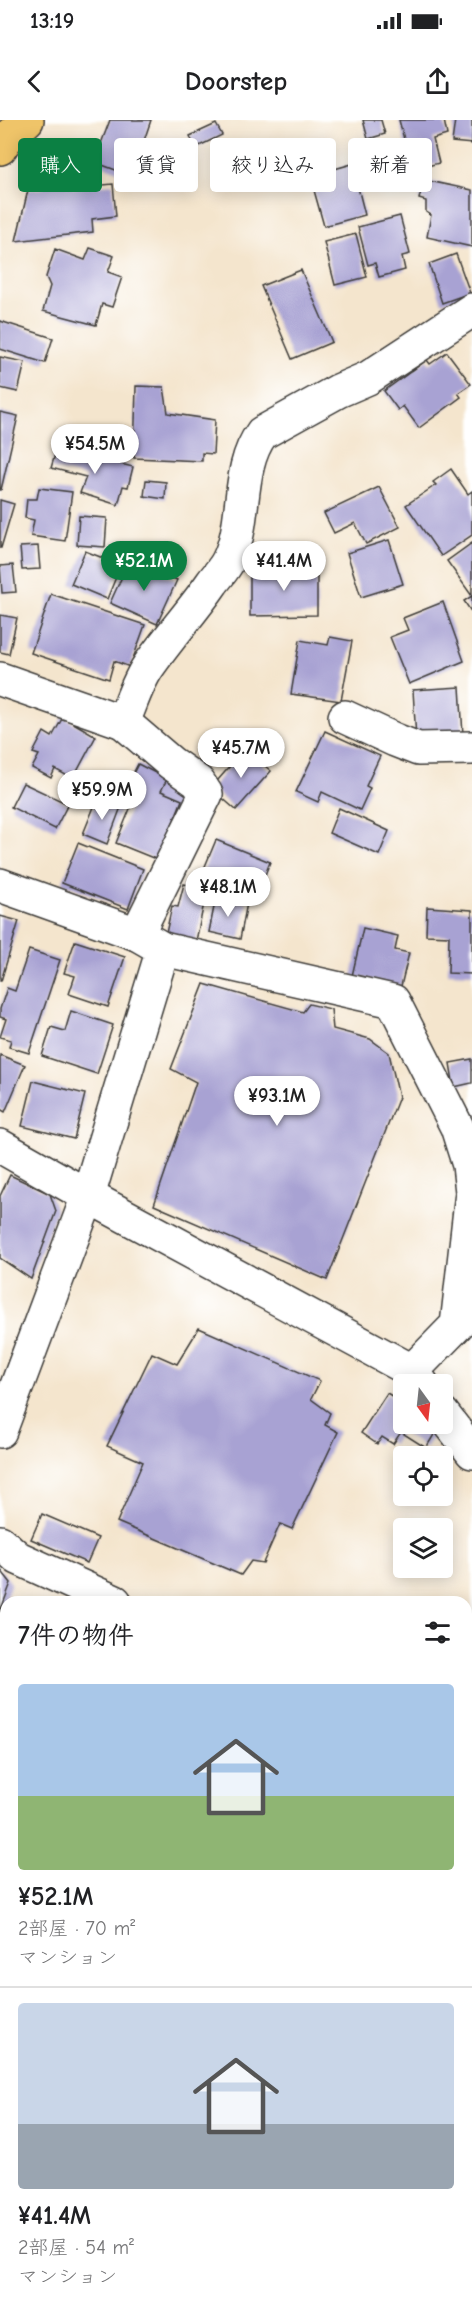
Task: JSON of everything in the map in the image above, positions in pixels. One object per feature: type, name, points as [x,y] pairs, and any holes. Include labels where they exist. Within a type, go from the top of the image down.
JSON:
[{"type":"main road","points":[[0,148],[6,138],[27,120]]},
{"type":"street","points":[[123,722],[147,669],[228,561],[236,537],[250,457],[255,442],[262,433],[338,391],[368,378],[472,310]]},
{"type":"street","points":[[0,679],[123,722],[171,763],[198,782],[206,794],[150,942],[88,1196],[0,1431]]},
{"type":"street","points":[[345,717],[395,741],[418,749],[472,748]]},
{"type":"street","points":[[0,885],[150,942],[393,1001],[457,1127],[469,1165],[472,1192],[464,1327],[421,1374]]},
{"type":"street","points":[[0,1146],[410,1374]]},
{"type":"street","points":[[453,1427],[472,1452]]},
{"type":"street","points":[[0,1542],[18,1558],[102,1596]]},
{"type":"building","points":[[110,120],[151,120],[145,138],[114,138],[114,169],[102,165],[102,141]]},
{"type":"building","points":[[363,120],[381,120],[385,134],[368,138]]},
{"type":"building","points":[[399,120],[444,120],[447,135],[433,139],[439,163],[432,165],[432,138],[404,138]]},
{"type":"building","points":[[455,120],[472,120],[472,144],[452,142]]},
{"type":"building","points":[[216,124],[222,135],[210,138],[210,141],[198,147],[198,138],[190,136]]},
{"type":"building","points":[[348,165],[348,192],[359,192],[365,215],[324,226],[314,192],[336,192],[336,169]]},
{"type":"building","points":[[432,182],[472,190],[472,247],[427,237],[431,215],[426,212],[426,201],[419,199],[421,192],[432,192]]},
{"type":"building","points":[[113,184],[116,216],[92,219],[93,232],[16,241],[28,192],[102,192],[102,185]]},
{"type":"building","points":[[400,216],[410,254],[402,256],[405,270],[379,277],[375,263],[368,265],[358,227]]},
{"type":"building","points":[[356,234],[367,277],[335,285],[324,242]]},
{"type":"building","points":[[90,248],[114,256],[108,272],[122,277],[112,307],[102,304],[96,325],[43,311],[50,286],[46,277],[55,249],[85,260]]},
{"type":"building","points":[[456,254],[470,293],[442,303],[429,264]]},
{"type":"building","points":[[301,270],[332,342],[292,359],[261,286]]},
{"type":"building","points":[[0,321],[53,338],[45,363],[0,349]]},
{"type":"building","points":[[447,352],[471,384],[458,393],[461,397],[419,428],[403,406],[398,410],[384,391],[427,360],[430,364]]},
{"type":"building","points":[[0,357],[25,362],[18,392],[0,388]]},
{"type":"building","points":[[136,386],[164,387],[168,413],[215,420],[213,454],[202,453],[202,461],[134,458]]},
{"type":"building","points":[[0,412],[18,416],[1,490],[0,490]]},
{"type":"building","points":[[57,448],[133,467],[128,487],[123,486],[118,505],[80,493],[86,477],[51,468]]},
{"type":"building","points":[[451,469],[468,494],[472,491],[472,535],[441,556],[406,505],[436,485],[433,482]]},
{"type":"building","points":[[146,480],[166,482],[165,499],[144,496]]},
{"type":"building","points":[[379,487],[400,527],[366,544],[355,523],[334,533],[324,513]]},
{"type":"building","points":[[39,488],[72,492],[65,541],[31,536],[34,520],[25,518],[27,499],[37,499]]},
{"type":"building","points":[[0,500],[14,504],[1,548],[0,548]]},
{"type":"building","points":[[79,516],[107,518],[105,547],[77,545]]},
{"type":"building","points":[[389,540],[403,584],[361,597],[347,553]]},
{"type":"building","points":[[472,543],[472,596],[447,561]]},
{"type":"building","points":[[38,546],[40,569],[22,570],[20,547]]},
{"type":"building","points":[[85,551],[121,565],[107,599],[71,584]]},
{"type":"building","points":[[130,559],[177,580],[157,624],[110,603]]},
{"type":"building","points":[[13,565],[16,592],[2,593],[0,566]]},
{"type":"building","points":[[317,568],[317,615],[250,616],[250,569]]},
{"type":"building","points":[[51,594],[145,625],[130,667],[114,661],[109,679],[31,653]]},
{"type":"building","points":[[472,596],[472,613],[464,601]]},
{"type":"building","points":[[443,602],[464,661],[409,684],[390,637],[408,630],[403,618]]},
{"type":"building","points":[[0,615],[17,618],[9,654],[0,652]]},
{"type":"building","points":[[330,637],[352,641],[341,701],[291,694],[300,640],[328,645]]},
{"type":"building","points":[[460,687],[463,735],[416,738],[413,690]]},
{"type":"building","points":[[63,717],[96,736],[73,779],[55,769],[51,778],[32,768],[39,755],[33,753],[44,732],[52,737]]},
{"type":"building","points":[[325,731],[380,756],[366,786],[370,788],[360,810],[322,792],[318,802],[296,792]]},
{"type":"building","points":[[245,749],[271,771],[236,810],[211,788]]},
{"type":"building","points":[[138,764],[167,779],[161,791],[182,800],[158,860],[116,843],[136,794],[125,789]]},
{"type":"building","points":[[23,783],[68,804],[55,829],[11,807]]},
{"type":"building","points":[[98,797],[121,807],[107,844],[83,834]]},
{"type":"building","points":[[339,808],[389,831],[379,855],[329,833]]},
{"type":"building","points":[[216,840],[270,862],[256,898],[201,876]]},
{"type":"building","points":[[78,843],[143,869],[128,909],[62,883]]},
{"type":"building","points":[[184,884],[207,889],[196,941],[166,933],[172,906],[178,907]]},
{"type":"building","points":[[216,897],[247,903],[240,939],[209,932]]},
{"type":"building","points":[[427,907],[472,910],[472,974],[448,973],[449,936],[426,935]]},
{"type":"building","points":[[0,916],[19,921],[1,981],[0,981]]},
{"type":"building","points":[[363,928],[398,936],[395,950],[409,953],[401,986],[352,976]]},
{"type":"building","points":[[75,941],[125,957],[108,1007],[69,994],[75,976],[64,973]]},
{"type":"building","points":[[29,950],[60,960],[29,1053],[9,1047],[11,1040],[0,1037],[6,1019],[0,1017],[0,1009],[7,988],[15,991]]},
{"type":"building","points":[[204,984],[303,1012],[309,1004],[331,1009],[333,1029],[370,1039],[389,1053],[399,1097],[327,1280],[154,1205],[196,1082],[171,1069]]},
{"type":"building","points":[[71,1011],[113,1025],[97,1074],[42,1056],[51,1027],[65,1031]]},
{"type":"building","points":[[0,1055],[25,1065],[5,1112],[0,1109]]},
{"type":"building","points":[[472,1059],[472,1083],[454,1087],[450,1063]]},
{"type":"building","points":[[33,1081],[85,1094],[74,1139],[22,1126]]},
{"type":"building","points":[[10,1175],[50,1194],[56,1211],[31,1279],[0,1258],[0,1196]]},
{"type":"building","points":[[199,1328],[320,1381],[311,1399],[330,1413],[325,1425],[338,1432],[292,1529],[280,1524],[263,1563],[251,1561],[241,1575],[117,1522],[143,1462],[107,1446],[152,1353],[177,1364]]},
{"type":"building","points":[[387,1393],[393,1397],[393,1434],[400,1434],[393,1444],[382,1437],[377,1444],[361,1433]]},
{"type":"building","points":[[404,1434],[434,1434],[427,1446],[423,1446]]},
{"type":"building","points":[[42,1514],[98,1538],[87,1563],[31,1539]]},
{"type":"building","points":[[0,1569],[11,1583],[6,1596],[0,1596]]}]
